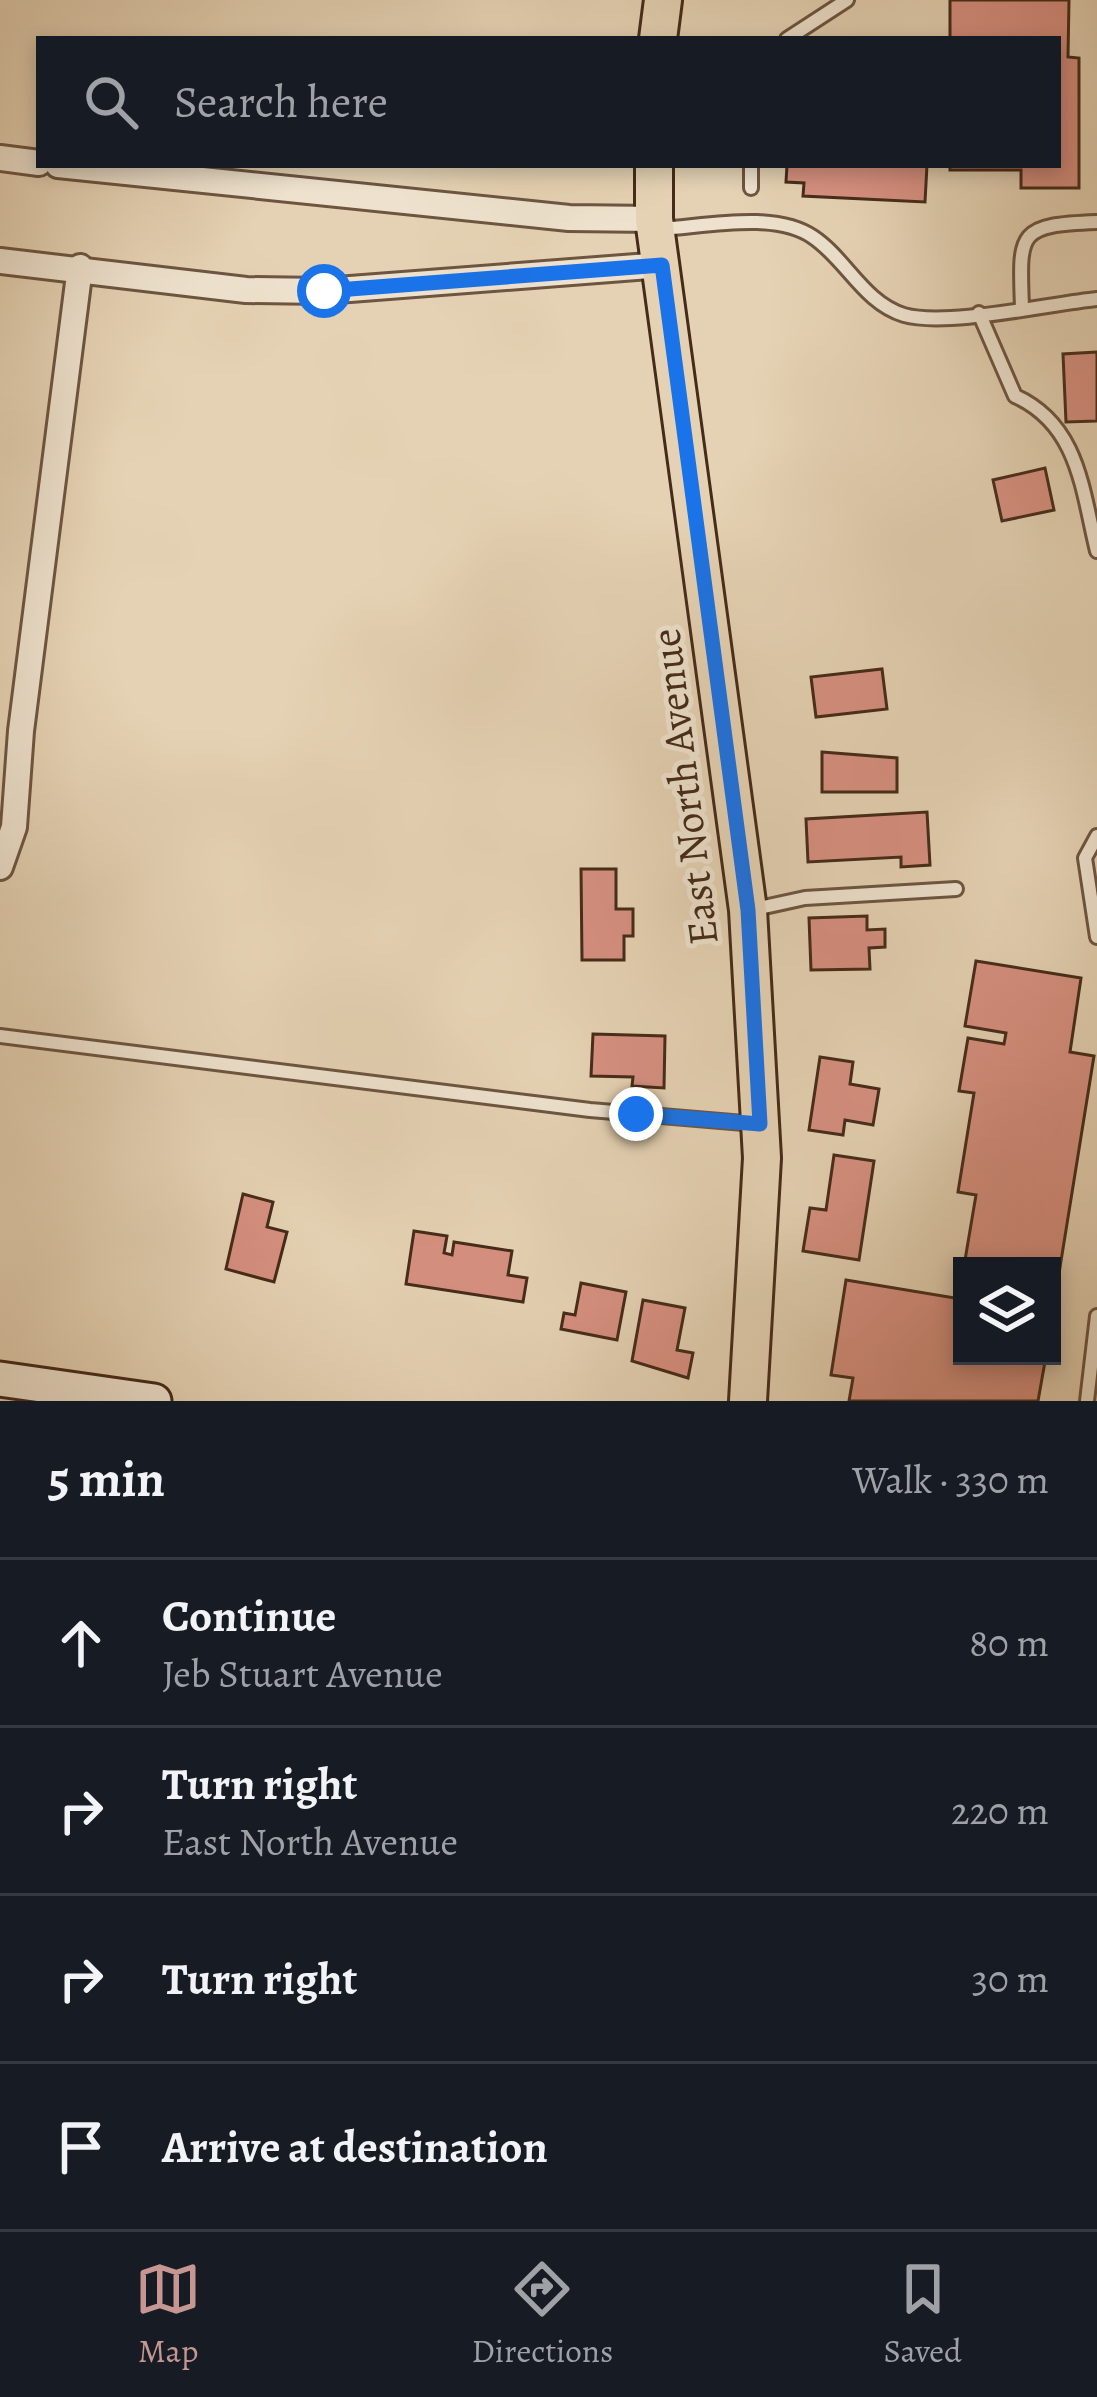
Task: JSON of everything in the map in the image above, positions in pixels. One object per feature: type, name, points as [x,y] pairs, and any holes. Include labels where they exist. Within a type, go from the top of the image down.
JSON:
[{"type":"main road","points":[[658,36],[663,0]]},
{"type":"main road","name":"East North Avenue","points":[[654,168],[657,238],[748,910],[760,1124],[748,1401]]},
{"type":"main road","points":[[0,1379],[154,1401]]},
{"type":"street","points":[[0,158],[36,163]]},
{"type":"street","points":[[85,168],[569,218],[657,238]]},
{"type":"street","points":[[0,289],[2,261],[245,290],[324,291],[657,238]]},
{"type":"street","points":[[0,866],[14,827],[21,731],[80,267]]},
{"type":"lane","points":[[792,36],[847,0]]},
{"type":"lane","points":[[751,168],[751,188]]},
{"type":"lane","points":[[1022,307],[1019,249],[1031,234],[1050,224],[1097,222]]},
{"type":"lane","points":[[657,238],[779,224],[812,236],[881,304],[905,315],[937,319],[1097,299]]},
{"type":"lane","points":[[979,313],[1015,396],[1042,408],[1077,458],[1097,551]]},
{"type":"lane","points":[[1097,836],[1085,858],[1097,938]]},
{"type":"lane","points":[[748,910],[805,898],[956,889]]},
{"type":"lane","points":[[0,1036],[590,1110],[760,1124]]},
{"type":"lane","points":[[1088,1401],[1097,1316]]},
{"type":"building","points":[[950,0],[1069,0],[1068,57],[1079,58],[1079,188],[1021,188],[1021,170],[950,170],[1061,168],[1061,36],[950,36]]},
{"type":"building","points":[[787,168],[927,168],[925,202],[803,196],[804,183],[786,182]]},
{"type":"building","points":[[1097,352],[1097,421],[1066,422],[1063,354]]},
{"type":"building","points":[[1045,468],[1054,510],[1002,521],[993,480]]},
{"type":"building","points":[[882,669],[887,709],[816,717],[811,677]]},
{"type":"building","points":[[822,752],[897,758],[897,792],[822,792]]},
{"type":"building","points":[[927,812],[930,865],[901,867],[901,857],[808,862],[806,819]]},
{"type":"building","points":[[581,869],[616,869],[616,909],[633,909],[633,936],[624,936],[624,960],[582,960]]},
{"type":"building","points":[[867,916],[867,930],[885,929],[885,947],[869,948],[870,969],[811,970],[809,918]]},
{"type":"building","points":[[976,961],[1081,978],[1070,1052],[1094,1056],[1061,1261],[1061,1257],[966,1257],[976,1195],[958,1192],[974,1093],[959,1091],[968,1038],[1004,1044],[1006,1033],[965,1026]]},
{"type":"building","points":[[593,1034],[665,1036],[664,1088],[632,1086],[633,1077],[591,1076]]},
{"type":"building","points":[[820,1057],[853,1062],[850,1084],[879,1089],[873,1125],[845,1120],[843,1135],[809,1130]]},
{"type":"building","points":[[834,1155],[874,1161],[859,1260],[803,1251],[810,1208],[826,1210]]},
{"type":"building","points":[[243,1194],[273,1202],[267,1227],[287,1232],[274,1282],[226,1269]]},
{"type":"building","points":[[414,1231],[447,1236],[444,1253],[452,1255],[454,1242],[512,1251],[508,1275],[527,1278],[523,1302],[406,1284]]},
{"type":"building","points":[[846,1280],[953,1298],[953,1365],[1044,1365],[1038,1401],[849,1401],[853,1378],[831,1375]]},
{"type":"building","points":[[581,1283],[626,1292],[617,1340],[561,1329],[564,1313],[575,1315]]},
{"type":"building","points":[[643,1300],[685,1308],[677,1350],[693,1353],[688,1378],[632,1361]]},
{"type":"route","points":[[324,291],[662,265],[748,910],[760,1124],[636,1114]]}]
